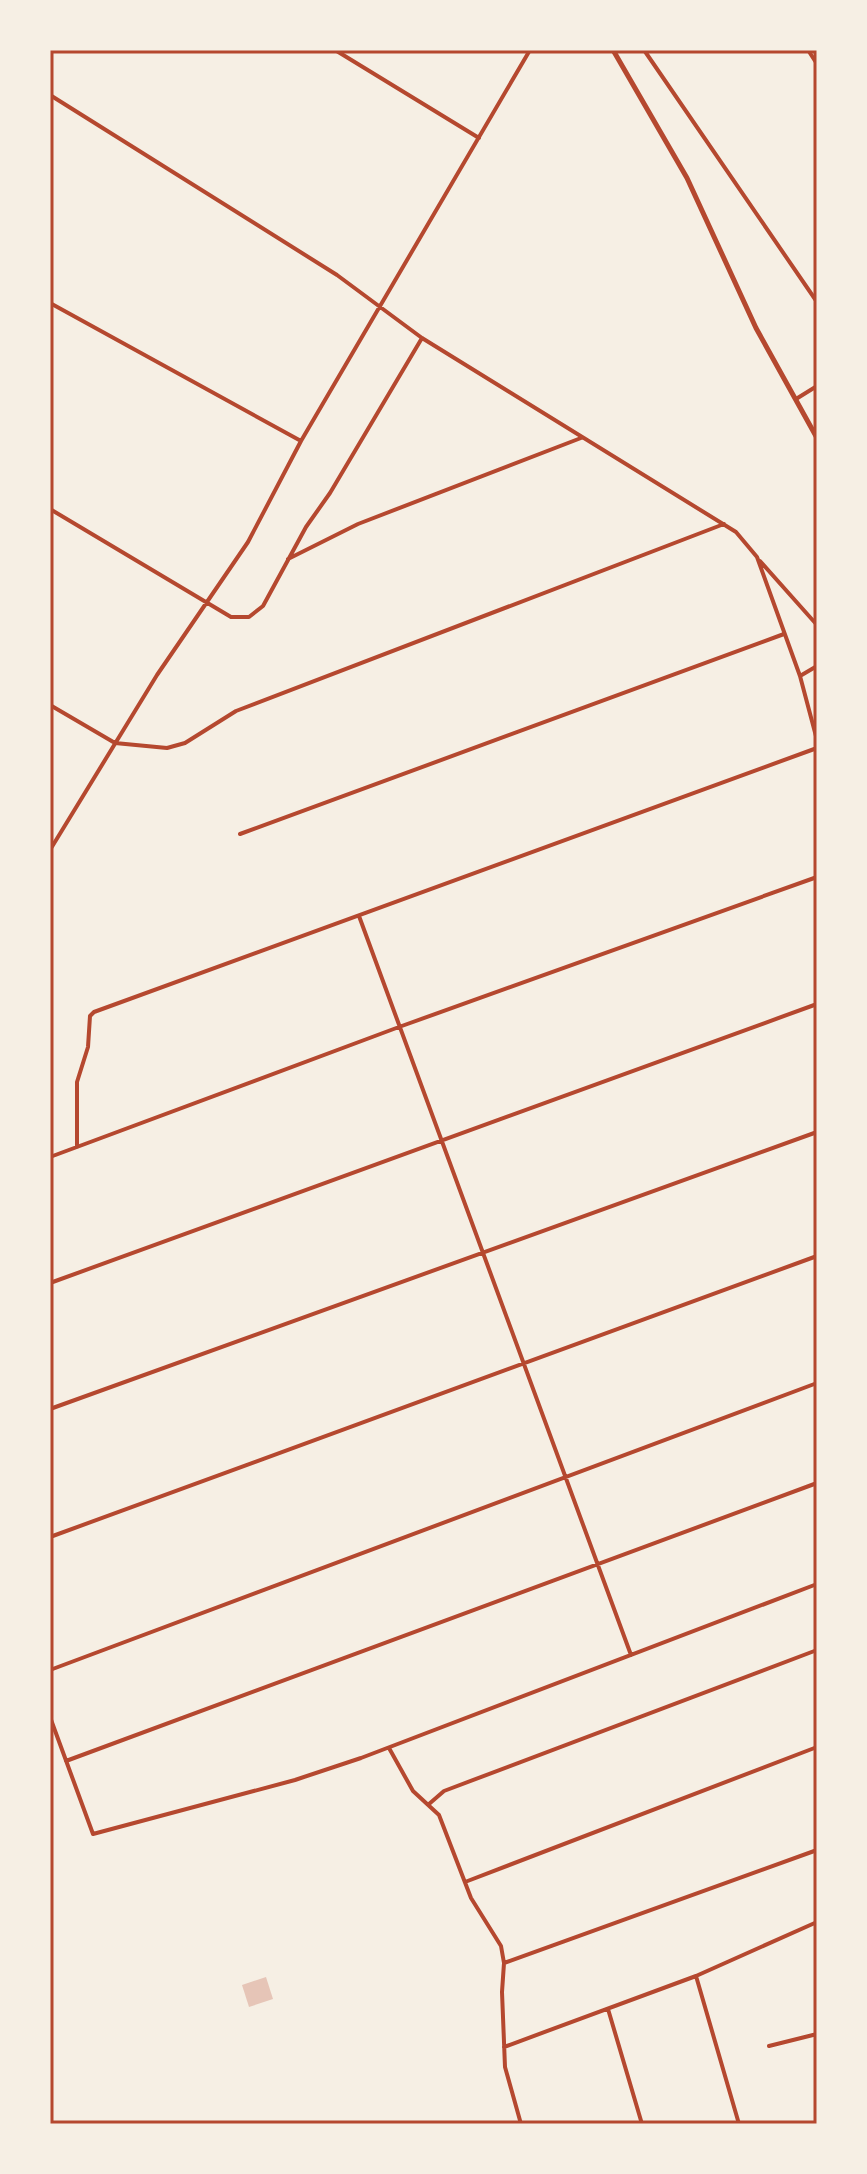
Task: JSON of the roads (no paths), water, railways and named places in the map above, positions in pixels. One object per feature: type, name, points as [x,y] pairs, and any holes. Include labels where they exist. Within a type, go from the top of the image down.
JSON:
[{"type":"street","points":[[335,50],[479,138]]},
{"type":"street","points":[[50,850],[115,743],[248,542],[301,441],[530,50]]},
{"type":"street","points":[[613,50],[687,178],[756,328],[817,438]]},
{"type":"street","points":[[644,50],[817,302]]},
{"type":"street","points":[[808,50],[817,64]]},
{"type":"street","points":[[50,95],[337,275],[422,338],[736,532],[817,625]]},
{"type":"street","points":[[50,303],[301,441]]},
{"type":"street","points":[[50,509],[231,617],[257,614],[422,338]]},
{"type":"street","points":[[796,399],[817,386]]},
{"type":"street","points":[[287,560],[358,524],[581,438]]},
{"type":"street","points":[[50,705],[115,743],[176,747],[236,711],[724,524]]},
{"type":"street","points":[[757,557],[800,676],[817,740]]},
{"type":"street","points":[[240,834],[784,634]]},
{"type":"street","points":[[800,676],[817,666]]},
{"type":"street","points":[[77,1147],[77,1082],[88,1047],[89,1022],[94,1012],[817,748]]},
{"type":"street","points":[[50,1157],[399,1027],[817,877]]},
{"type":"street","points":[[359,916],[631,1655]]},
{"type":"street","points":[[50,1283],[817,1004]]},
{"type":"street","points":[[50,1409],[817,1132]]},
{"type":"street","points":[[50,1537],[817,1256]]},
{"type":"street","points":[[50,1670],[817,1383]]},
{"type":"street","points":[[66,1761],[817,1483]]},
{"type":"street","points":[[50,1717],[93,1834],[295,1780],[389,1748],[817,1584]]},
{"type":"street","points":[[429,1804],[444,1791],[817,1650]]},
{"type":"street","points":[[465,1882],[817,1747]]},
{"type":"street","points":[[389,1748],[413,1791],[429,1804],[442,1821],[477,1910],[501,1946],[504,1963],[503,2048],[507,2080],[521,2124]]},
{"type":"street","points":[[504,1963],[817,1850]]},
{"type":"street","points":[[503,2048],[696,1976],[817,1922]]},
{"type":"street","points":[[696,1976],[739,2124]]},
{"type":"street","points":[[608,2009],[642,2124]]},
{"type":"street","points":[[769,2046],[817,2034]]}]
